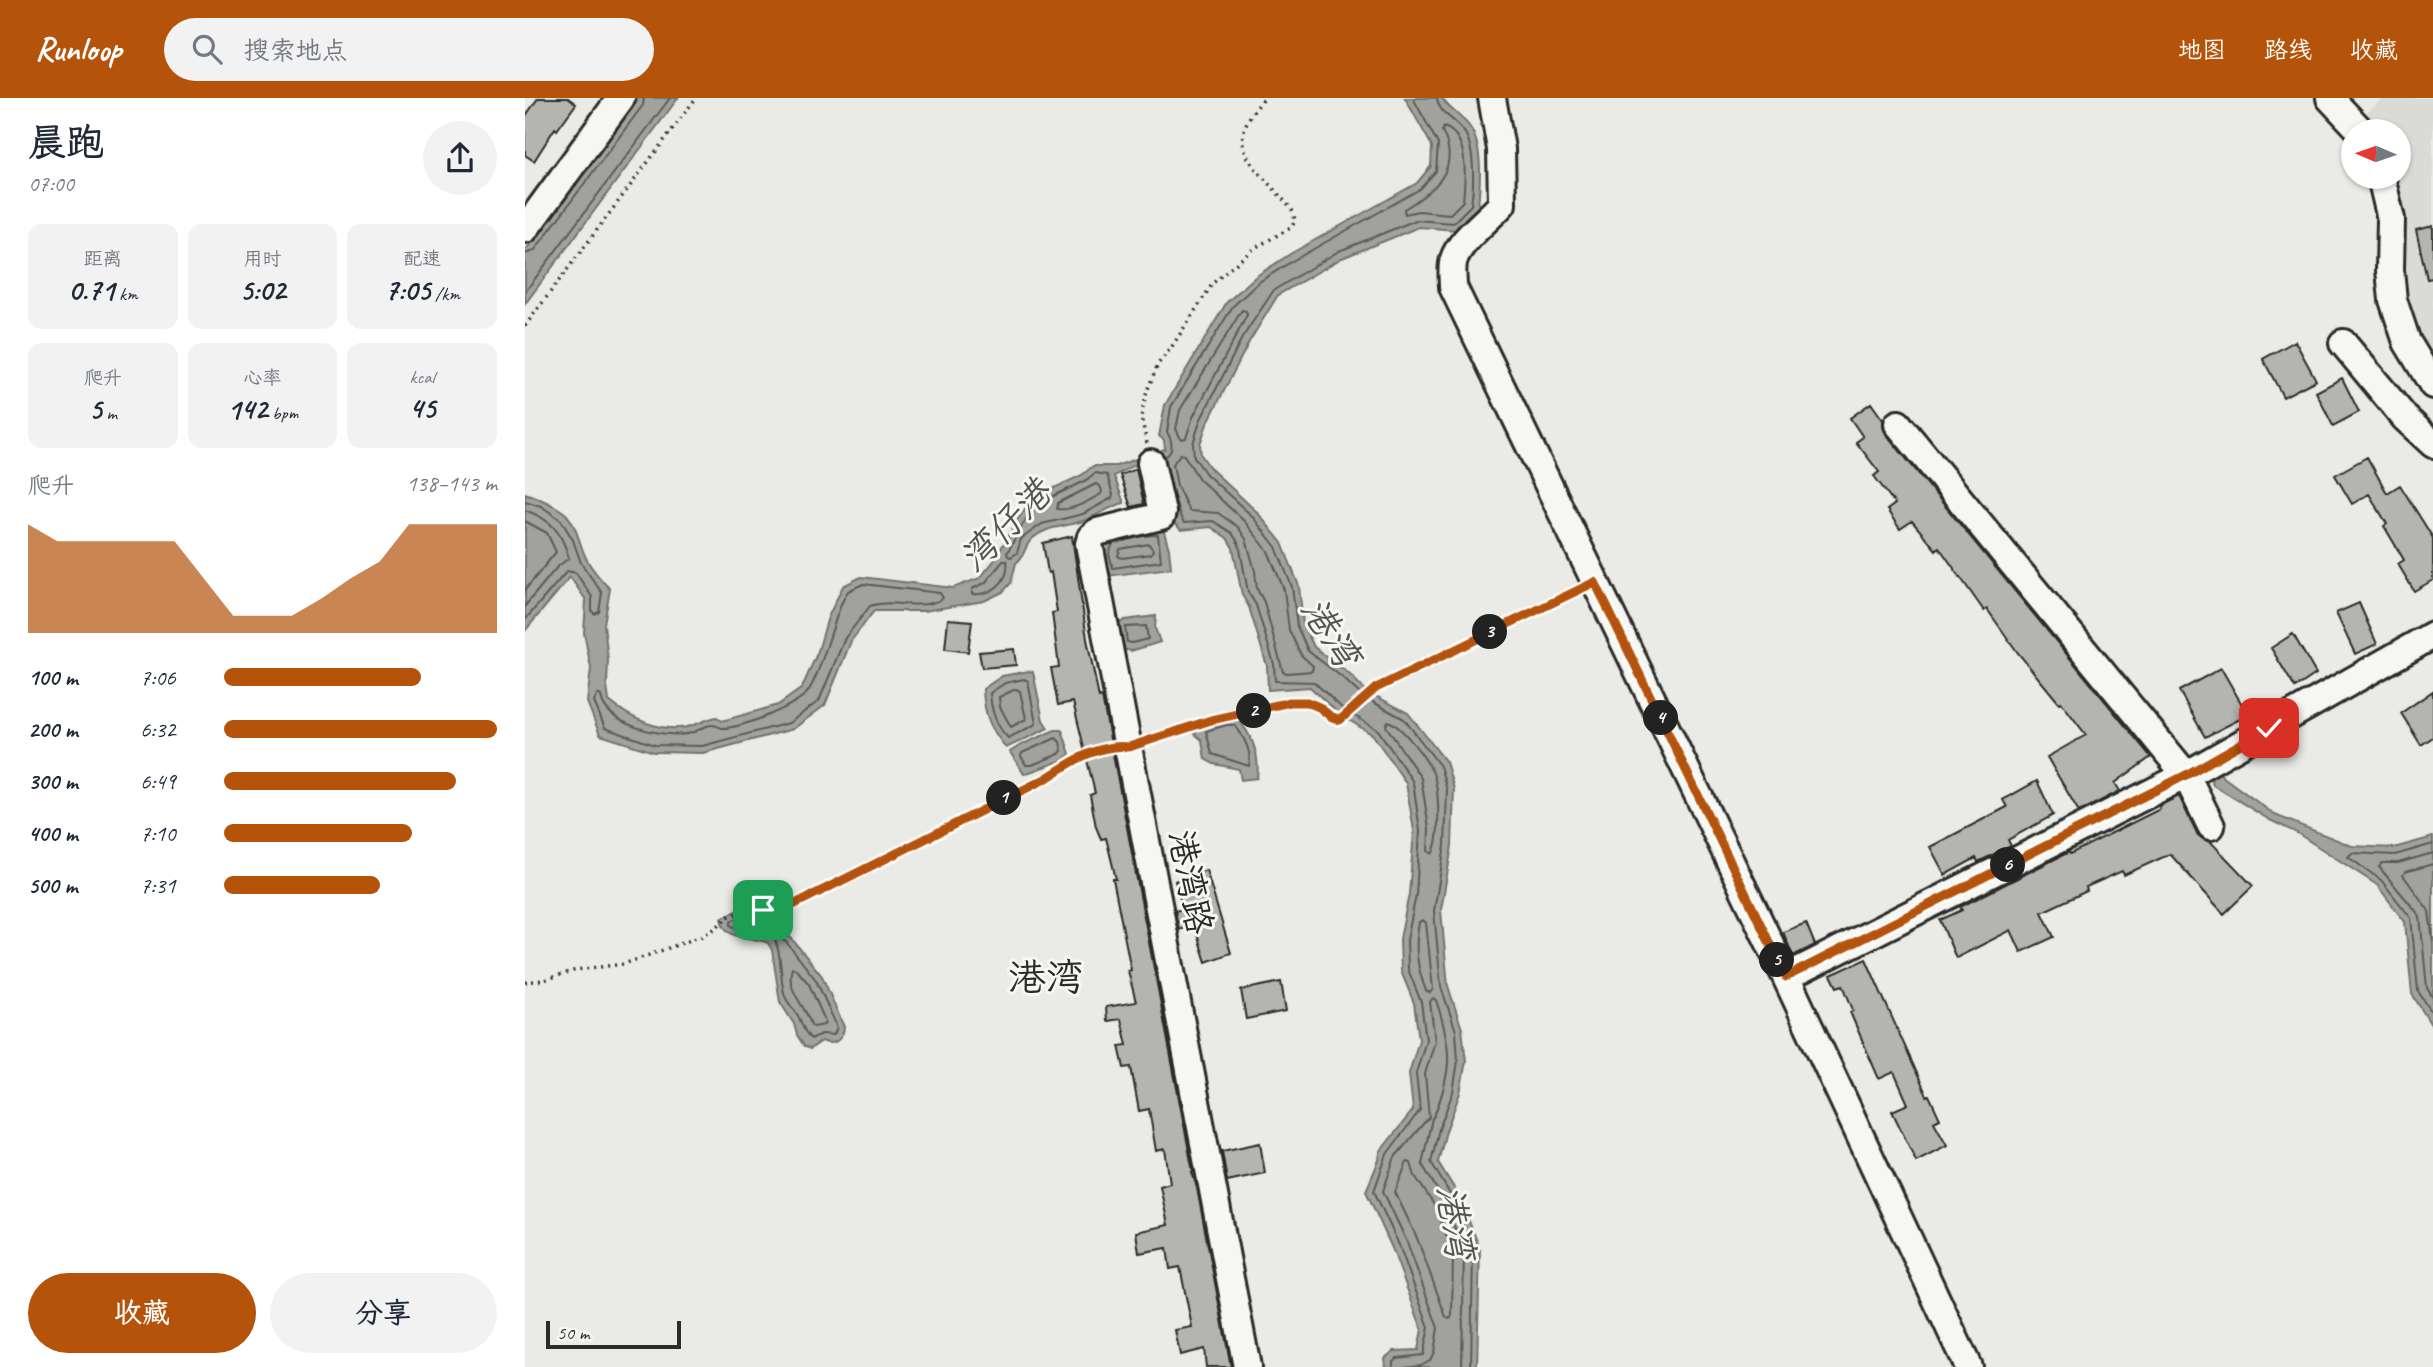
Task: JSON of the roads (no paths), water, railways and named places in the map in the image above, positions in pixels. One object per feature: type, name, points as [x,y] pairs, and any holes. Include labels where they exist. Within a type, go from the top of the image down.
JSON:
[{"type":"street","points":[[525,229],[621,98]]},
{"type":"street","points":[[1492,98],[1501,149],[1502,204],[1457,252],[1453,261],[1453,287],[1786,977],[1968,1367]]},
{"type":"street","points":[[2330,98],[2350,119]]},
{"type":"street","points":[[2384,189],[2391,219],[2390,270],[2393,300],[2407,342],[2433,385]]},
{"type":"street","points":[[2343,343],[2405,418],[2433,444]]},
{"type":"street","points":[[1898,424],[2186,775],[2211,826]]},
{"type":"street","name":"港湾路","points":[[1151,463],[1161,516],[1097,532],[1091,537],[1089,544],[1247,1367]]},
{"type":"street","points":[[1786,977],[2186,775],[2433,635]]},
{"type":"water","points":[[639,98],[678,98],[525,304],[525,251]]},
{"type":"water","points":[[1405,98],[1442,98],[1469,126],[1474,134],[1479,155],[1478,208],[1456,230],[1419,227],[1342,258],[1278,295],[1249,342],[1207,424],[1200,444],[1201,455],[1211,469],[1257,512],[1282,543],[1299,586],[1303,624],[1314,647],[1348,673],[1366,691],[1408,713],[1446,762],[1454,789],[1452,846],[1441,910],[1448,986],[1462,1029],[1466,1061],[1460,1093],[1438,1162],[1459,1196],[1480,1249],[1477,1367],[1386,1367],[1385,1358],[1394,1351],[1418,1350],[1422,1329],[1392,1248],[1366,1191],[1380,1152],[1413,1110],[1409,1073],[1419,1040],[1414,1003],[1401,971],[1400,939],[1409,894],[1414,831],[1406,783],[1373,735],[1339,714],[1310,687],[1268,690],[1267,666],[1249,607],[1242,595],[1233,548],[1227,538],[1211,527],[1181,530],[1173,522],[1173,512],[1151,463],[1132,466],[1114,476],[1124,503],[1081,522],[1044,531],[1031,540],[1016,563],[1011,583],[1003,592],[984,601],[924,611],[874,611],[851,641],[825,705],[793,729],[703,753],[654,752],[600,735],[587,702],[591,668],[584,633],[586,600],[570,577],[525,631],[525,493],[565,513],[575,529],[588,562],[610,589],[604,624],[609,701],[637,719],[669,728],[691,726],[717,717],[722,721],[778,705],[802,688],[818,651],[828,617],[843,586],[861,577],[953,588],[980,578],[994,561],[1033,498],[1082,475],[1093,466],[1116,466],[1165,449],[1164,440],[1159,436],[1165,405],[1227,302],[1255,277],[1290,254],[1417,183],[1431,166],[1432,146]]},
{"type":"water","points":[[1162,525],[1171,568],[1107,576],[1102,545],[1106,539]]},
{"type":"water","points":[[1156,616],[1155,628],[1160,642],[1131,651],[1122,649],[1116,625],[1125,620]]},
{"type":"water","points":[[1033,672],[1043,720],[1048,728],[1006,748],[989,721],[983,689],[1002,676]]},
{"type":"water","points":[[1237,718],[1251,739],[1256,754],[1257,778],[1241,780],[1239,769],[1214,764],[1205,759],[1202,740],[1195,734],[1200,724]]},
{"type":"water","points":[[1055,730],[1062,730],[1070,754],[1063,760],[1024,774],[1010,752]]},
{"type":"water","points":[[2216,765],[2222,776],[2275,815],[2352,846],[2394,848],[2433,837],[2433,1028],[2412,994],[2405,922],[2377,885],[2297,833],[2270,820],[2213,785],[2208,768]]},
{"type":"water","points":[[741,909],[770,911],[773,921],[792,939],[822,976],[844,1027],[837,1041],[822,1041],[810,1049],[804,1046],[780,1002],[772,950],[768,943],[733,934],[723,926],[721,918]]},
{"type":"district","name":"港湾","points":[[1046,977]]},
{"type":"water label","name":"湾仔港","points":[[1005,525]]}]
